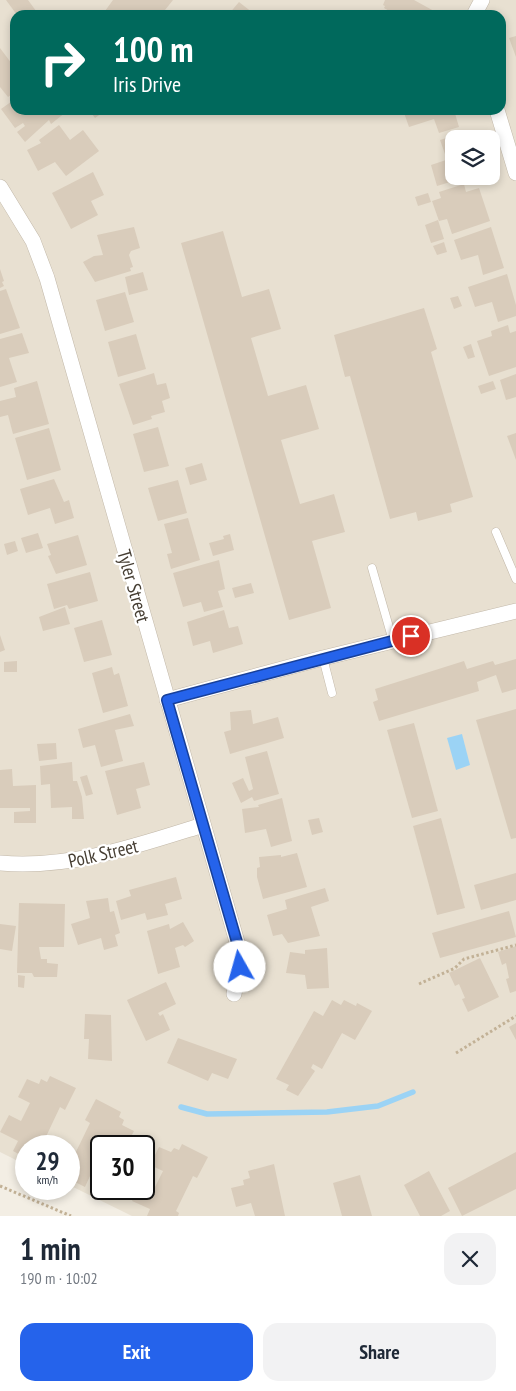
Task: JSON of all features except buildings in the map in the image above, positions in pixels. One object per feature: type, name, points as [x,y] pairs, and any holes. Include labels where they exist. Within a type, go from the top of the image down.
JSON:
[{"type":"street","points":[[499,115],[516,172]]},
{"type":"street","name":"Tyler Street","points":[[0,187],[26,227],[43,266],[241,956],[234,994]]},
{"type":"street","points":[[167,700],[323,658],[516,611]]},
{"type":"street","name":"Polk Street","points":[[0,863],[36,864],[82,860],[203,825]]},
{"type":"lane","points":[[496,532],[516,579]]},
{"type":"lane","points":[[372,568],[393,641]]},
{"type":"lane","points":[[323,658],[332,693]]},
{"type":"path","points":[[419,984],[455,968],[464,959],[516,945]]},
{"type":"path","points":[[456,1053],[516,1016]]},
{"type":"path","points":[[0,1186],[71,1216]]},
{"type":"shaded area","points":[[0,0],[516,0],[516,1216],[132,1216],[99,1200],[155,1200],[155,1135],[90,1135],[90,1195],[80,1190],[80,1135],[15,1135],[15,1160],[0,1152]]},
{"type":"water","points":[[462,734],[470,765],[456,770],[447,738]]},
{"type":"waterway","points":[[181,1107],[207,1114],[327,1112],[378,1106],[413,1092]]},
{"type":"route","points":[[240,967],[241,956],[167,700],[411,636]]}]
